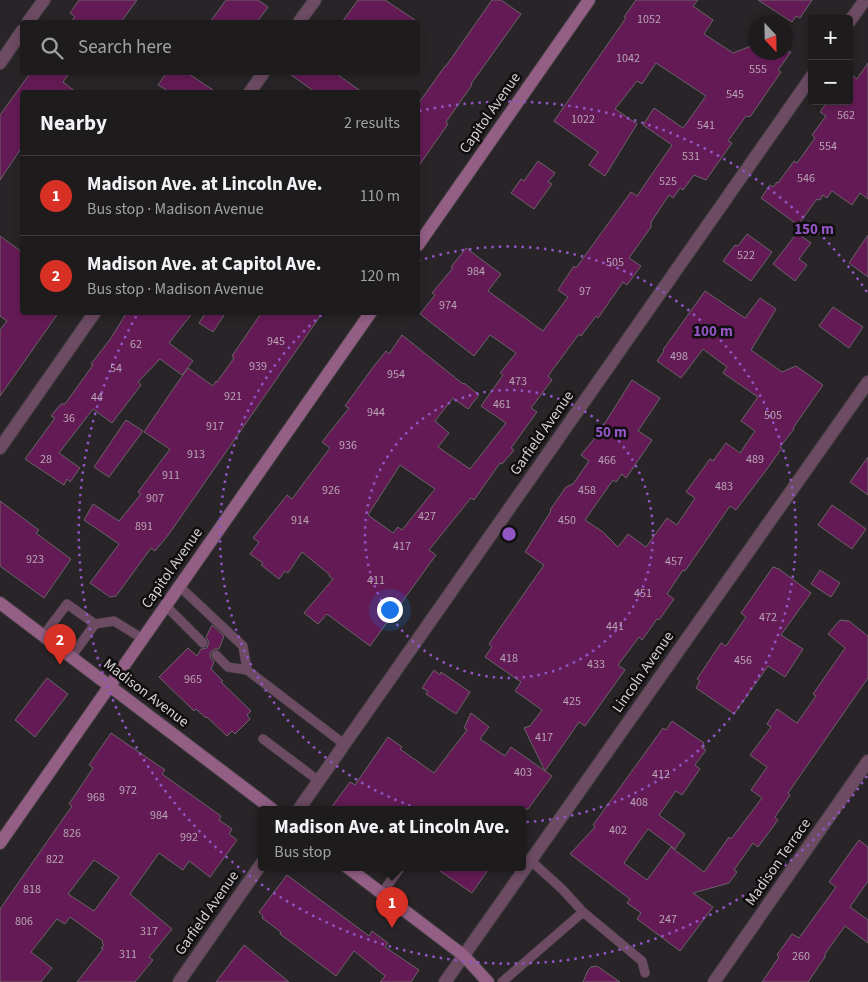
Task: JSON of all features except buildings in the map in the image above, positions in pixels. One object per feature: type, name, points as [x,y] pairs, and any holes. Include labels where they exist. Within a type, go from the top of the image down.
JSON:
[{"type":"main road","name":"Capitol Avenue","points":[[420,243],[589,0]]},
{"type":"main road","name":"Capitol Avenue","points":[[0,843],[369,315]]},
{"type":"main road","name":"Madison Avenue","points":[[0,603],[268,806]]},
{"type":"main road","points":[[352,871],[464,955],[488,982]]},
{"type":"street","points":[[29,20],[44,0]]},
{"type":"street","points":[[300,20],[315,0]]},
{"type":"street","points":[[853,16],[865,0]]},
{"type":"street","points":[[0,63],[20,34]]},
{"type":"street","points":[[251,90],[262,75]]},
{"type":"street","name":"Garfield Avenue","points":[[302,806],[808,82]]},
{"type":"street","points":[[0,448],[93,315]]},
{"type":"street","name":"Lincoln Avenue","points":[[526,866],[868,382]]},
{"type":"street","name":"Madison Terrace","points":[[714,982],[868,761]]},
{"type":"street","name":"Garfield Avenue","points":[[179,982],[258,869]]},
{"type":"street","name":"Lincoln Avenue","points":[[445,982],[522,871]]},
{"type":"lane","points":[[179,586],[244,646],[247,670]]},
{"type":"lane","points":[[43,636],[67,604],[95,624],[114,622],[143,639]]},
{"type":"lane","points":[[166,606],[203,643]]},
{"type":"lane","points":[[71,657],[95,624]]},
{"type":"lane","points":[[216,655],[228,667],[247,670],[344,744]]},
{"type":"lane","points":[[263,740],[319,781]]},
{"type":"lane","points":[[530,860],[562,889],[583,912],[642,961],[645,973]]},
{"type":"lane","points":[[382,893],[398,871]]},
{"type":"lane","points":[[502,982],[583,912]]},
{"type":"place","name":"Madison Ave. at Capitol Ave.","points":[[60,665]]},
{"type":"place","name":"Madison Ave. at Lincoln Ave.","points":[[392,928]]}]
